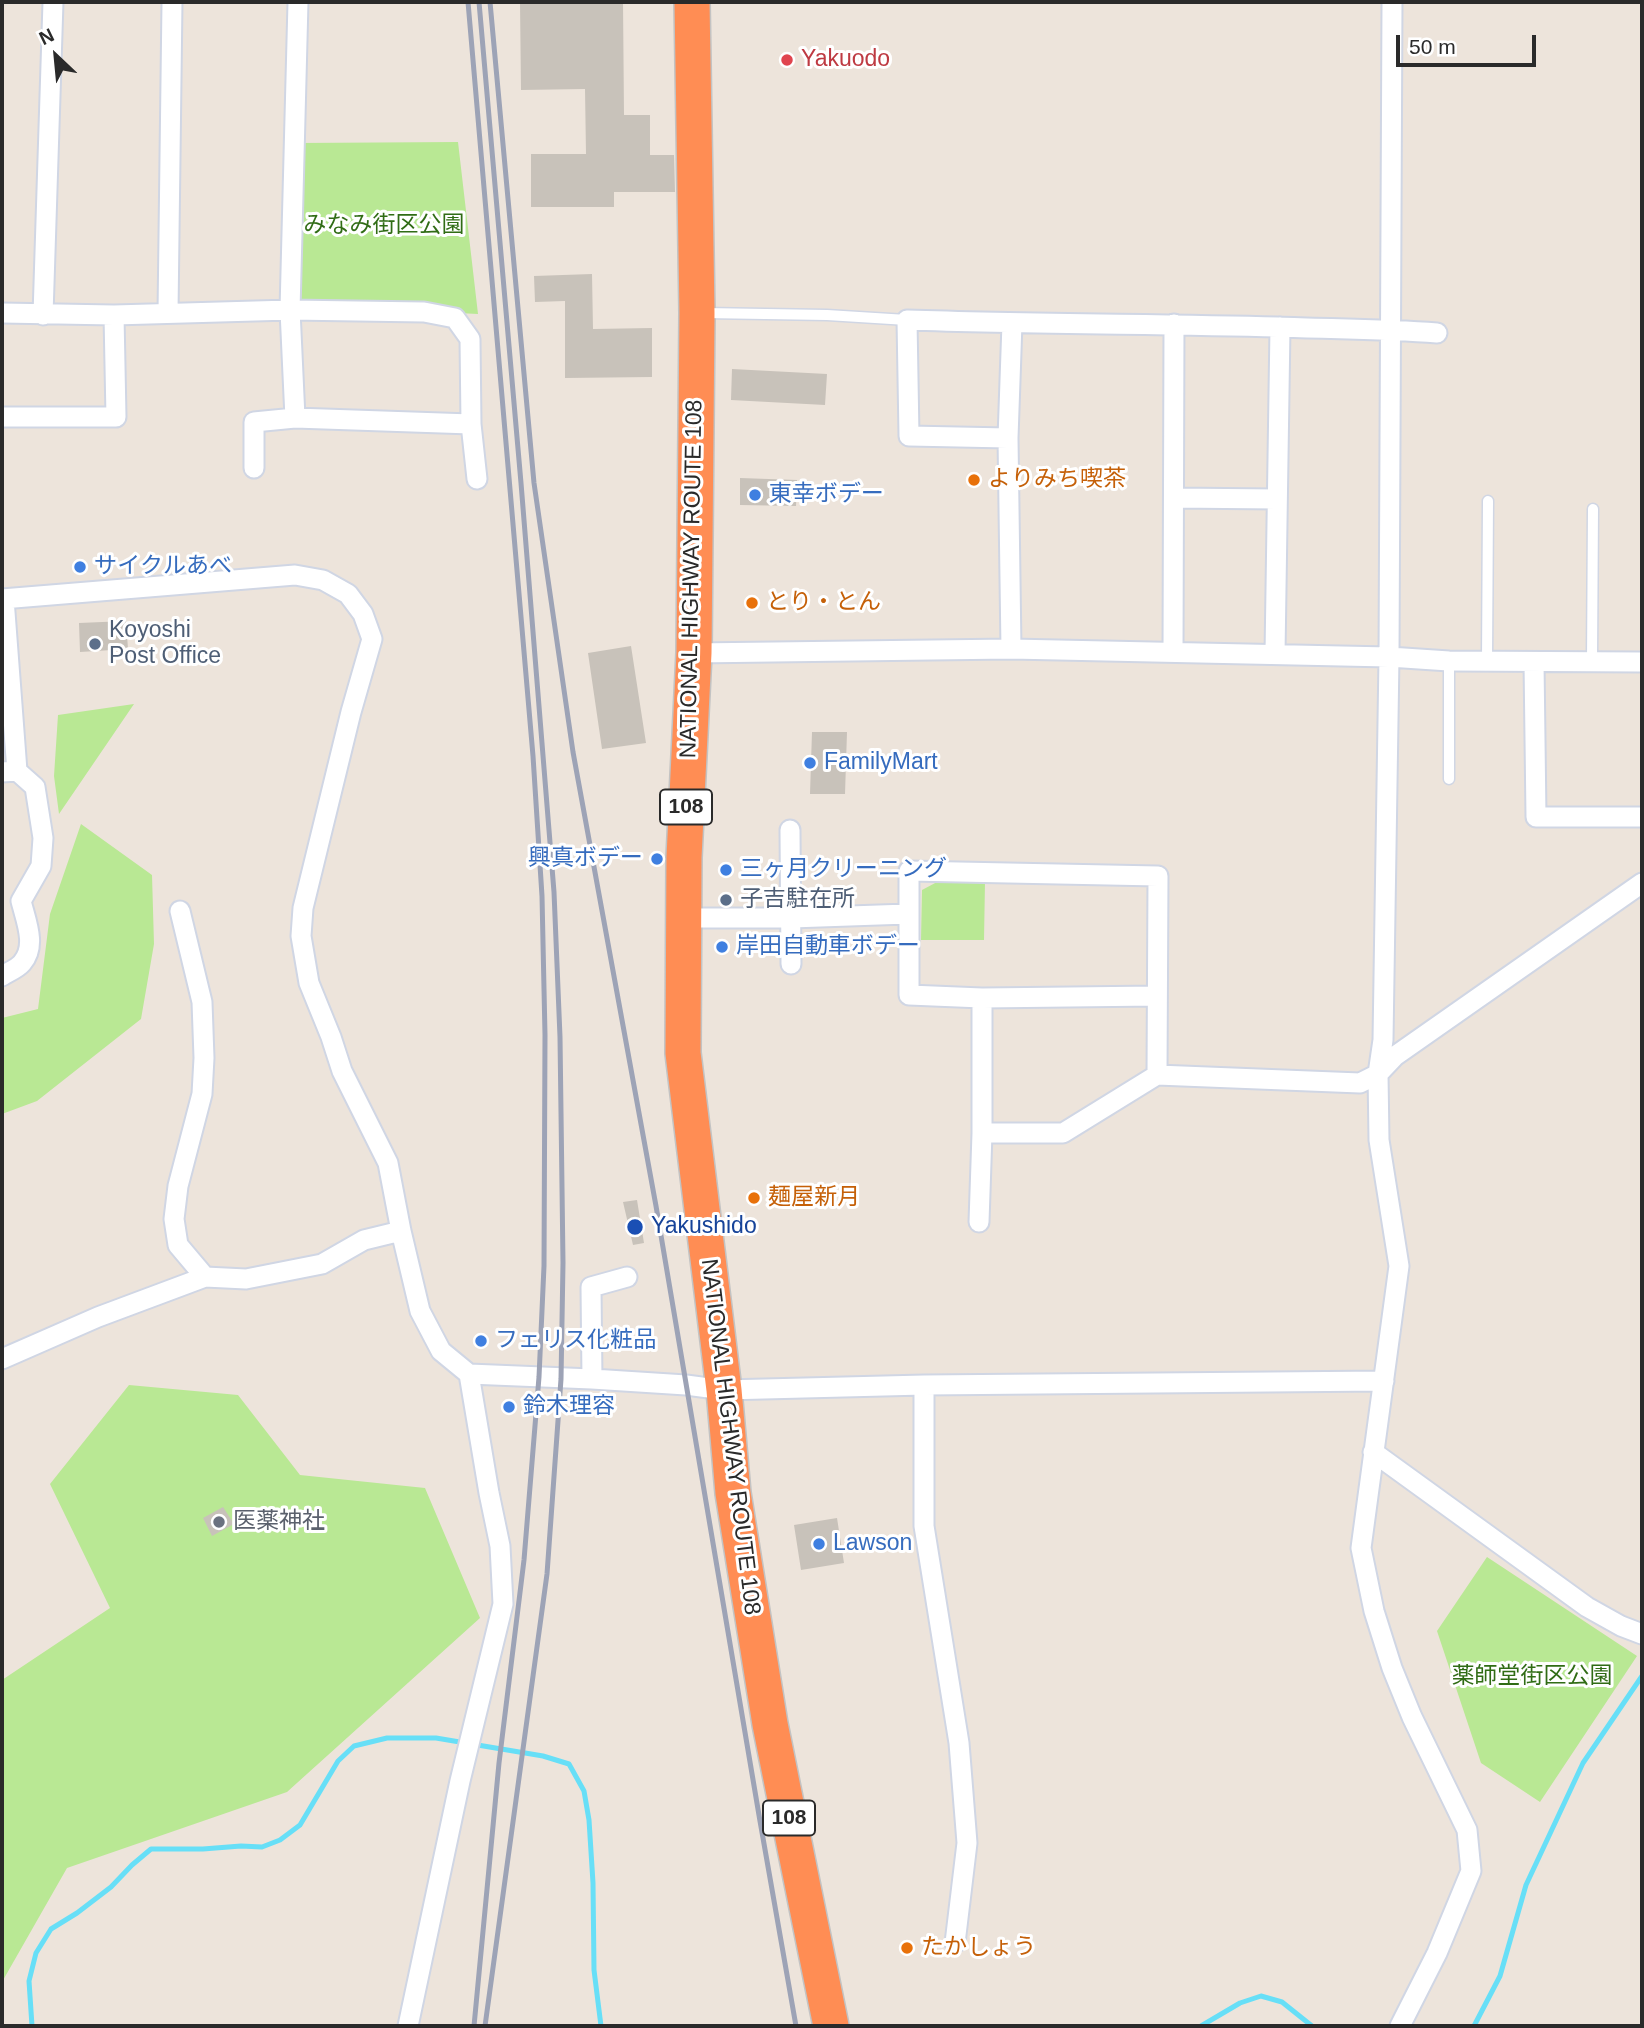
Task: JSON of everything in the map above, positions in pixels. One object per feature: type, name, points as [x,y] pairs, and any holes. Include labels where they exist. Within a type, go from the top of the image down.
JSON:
[{"type":"highway","name":"NATIONAL HIGHWAY ROUTE 108","points":[[692,2],[698,313],[694,653],[684,857],[683,1053],[724,1390],[733,1493],[770,1724],[831,2026]]},
{"type":"street","points":[[43,315],[53,2]]},
{"type":"street","points":[[168,312],[172,2]]},
{"type":"street","points":[[295,418],[290,310],[298,2]]},
{"type":"street","points":[[1392,2],[1389,657],[1383,1040],[1378,1074],[1379,1140],[1399,1266],[1361,1548],[1374,1611],[1392,1668],[1412,1717],[1467,1830],[1471,1871],[1437,1953],[1400,2026]]},
{"type":"street","points":[[2,313],[114,315],[290,310],[424,313],[455,318],[470,339],[471,424],[477,479]]},
{"type":"street","points":[[2,417],[116,416],[114,315]]},
{"type":"street","points":[[1008,438],[909,436],[906,320],[1437,332]]},
{"type":"street","points":[[1010,649],[1008,438],[1012,323]]},
{"type":"street","points":[[1173,652],[1174,324]]},
{"type":"street","points":[[1275,654],[1280,327]]},
{"type":"street","points":[[254,468],[254,422],[295,418],[471,424]]},
{"type":"street","points":[[1174,498],[1277,499]]},
{"type":"street","points":[[2,976],[21,965],[29,951],[21,901],[41,866],[43,838],[35,788],[9,771],[3,599],[295,575],[323,580],[348,594],[363,614],[373,639],[351,712],[303,908],[301,936],[309,983],[342,1071],[388,1163],[420,1311],[441,1351],[469,1374],[592,1378],[724,1390],[923,1385],[1384,1381]]},
{"type":"street","points":[[694,653],[1010,649],[1389,657],[1449,661],[1642,662]]},
{"type":"street","points":[[1534,662],[1535,817],[1642,817]]},
{"type":"street","points":[[790,830],[791,964]]},
{"type":"street","points":[[1157,996],[982,998],[909,995],[909,871],[1158,877],[1157,1075]]},
{"type":"street","points":[[982,1133],[1063,1133],[1157,1075],[1360,1083],[1378,1074],[1395,1056],[1642,883]]},
{"type":"street","points":[[180,911],[202,1002],[204,1058],[202,1094],[178,1186],[174,1219],[178,1245],[205,1277]]},
{"type":"street","points":[[683,918],[908,914]]},
{"type":"street","points":[[979,1222],[982,998]]},
{"type":"street","points":[[2,1359],[98,1317],[205,1277],[246,1279],[322,1264],[364,1240],[401,1231]]},
{"type":"street","points":[[592,1378],[590,1287],[627,1277]]},
{"type":"street","points":[[408,2026],[460,1781],[503,1604],[500,1546],[469,1374]]},
{"type":"street","points":[[923,1385],[924,1527],[959,1743],[967,1843],[954,1943]]},
{"type":"street","points":[[1373,1452],[1587,1607],[1642,1634]]},
{"type":"lane","points":[[698,313],[827,315],[906,320]]},
{"type":"lane","points":[[1487,661],[1488,501]]},
{"type":"lane","points":[[1592,662],[1593,509]]},
{"type":"lane","points":[[1449,661],[1449,779]]},
{"type":"green space","name":"みなみ街区公園","points":[[458,142],[478,314],[296,305],[297,143]]},
{"type":"green space","points":[[134,704],[59,814],[54,776],[58,715]]},
{"type":"green space","points":[[81,824],[152,875],[154,944],[141,1019],[37,1101],[2,1114],[2,1018],[38,1009],[50,914]]},
{"type":"green space","points":[[937,882],[985,882],[984,940],[921,940],[922,890]]},
{"type":"green space","points":[[129,1385],[238,1395],[300,1475],[425,1488],[480,1618],[287,1792],[67,1868],[2,1982],[2,1680],[110,1608],[50,1484]]},
{"type":"green space","name":"薬師堂街区公園","points":[[1487,1557],[1637,1656],[1540,1802],[1481,1763],[1437,1631]]},
{"type":"building","points":[[520,2],[623,2],[624,115],[650,115],[650,155],[674,155],[675,192],[614,192],[614,207],[531,207],[531,154],[586,154],[585,89],[521,90]]},
{"type":"building","points":[[592,274],[593,329],[652,328],[652,377],[565,378],[565,301],[535,302],[534,276]]},
{"type":"building","points":[[732,369],[827,374],[825,405],[731,400]]},
{"type":"building","points":[[740,478],[797,480],[796,506],[740,505]]},
{"type":"building","points":[[126,621],[128,649],[80,652],[79,623]]},
{"type":"building","points":[[631,646],[646,743],[602,749],[588,653]]},
{"type":"building","points":[[812,732],[847,732],[845,794],[810,794]]},
{"type":"building","points":[[637,1200],[644,1243],[633,1245],[623,1202]]},
{"type":"building","name":"医薬神社","points":[[223,1507],[234,1524],[212,1536],[203,1518]]},
{"type":"building","name":"Lawson","points":[[837,1518],[844,1563],[801,1570],[794,1525]]},
{"type":"waterway","points":[[1474,2026],[1500,1976],[1526,1885],[1583,1763],[1642,1676]]},
{"type":"waterway","points":[[32,2026],[29,1981],[36,1953],[51,1929],[111,1887],[151,1849],[262,1847],[280,1840],[300,1825],[338,1761],[354,1746],[387,1738],[436,1738],[543,1756],[569,1764],[584,1791],[589,1820],[594,1970],[601,2026]]},
{"type":"waterway","points":[[1201,2026],[1240,2003],[1261,1996],[1282,2002],[1312,2026]]},
{"type":"railway","points":[[468,2],[533,756],[542,896],[545,1035],[544,1266],[539,1377],[524,1560],[499,1763],[474,2026]]},
{"type":"railway","points":[[479,2],[554,892],[560,1037],[563,1263],[561,1379],[547,1574],[485,2026]]},
{"type":"railway","points":[[490,2],[534,483],[573,752],[656,1206],[796,2026]]},
{"type":"place","name":"Yakuodo","points":[[787,60]]},
{"type":"place","name":"よりみち喫茶","points":[[974,480]]},
{"type":"place","name":"東幸ボデー","points":[[755,495]]},
{"type":"place","name":"サイクルあべ","points":[[80,567]]},
{"type":"place","name":"とり・とん","points":[[752,603]]},
{"type":"place","name":"Koyoshi Post Office","points":[[95,644]]},
{"type":"place","name":"FamilyMart","points":[[810,763]]},
{"type":"place","name":"興真ボデー","points":[[657,859]]},
{"type":"place","name":"三ヶ月クリーニング","points":[[726,870]]},
{"type":"place","name":"子吉駐在所","points":[[726,900]]},
{"type":"place","name":"岸田自動車ボデー","points":[[722,947]]},
{"type":"place","name":"麺屋新月","points":[[754,1198]]},
{"type":"place","name":"Yakushido","points":[[635,1227]]},
{"type":"place","name":"フェリス化粧品","points":[[481,1341]]},
{"type":"place","name":"鈴木理容","points":[[509,1407]]},
{"type":"place","name":"医薬神社","points":[[219,1522]]},
{"type":"place","name":"Lawson","points":[[819,1544]]},
{"type":"place","name":"たかしょう","points":[[907,1948]]}]
